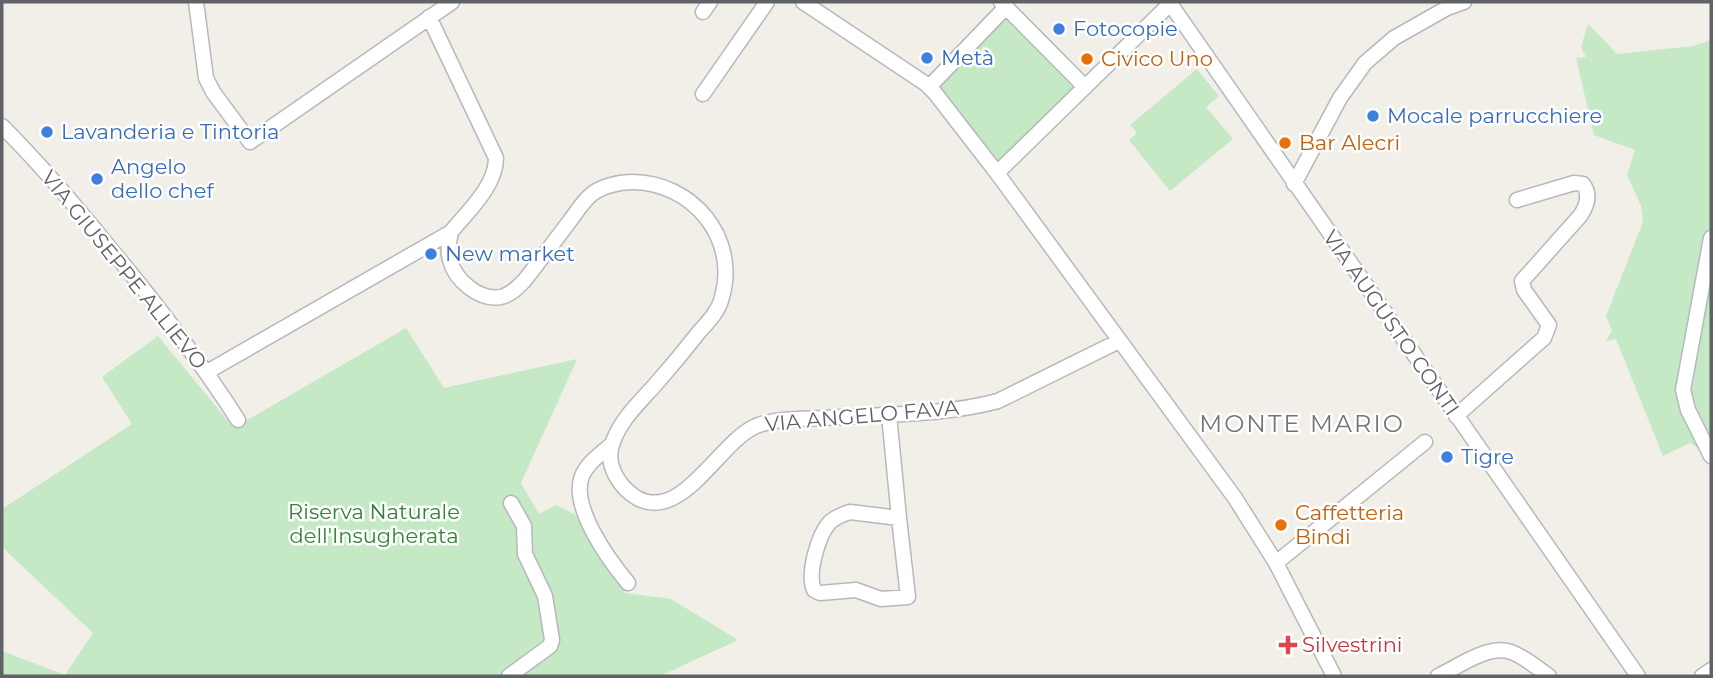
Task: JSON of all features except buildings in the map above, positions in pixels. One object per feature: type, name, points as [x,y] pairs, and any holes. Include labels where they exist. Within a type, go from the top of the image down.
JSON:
[{"type":"street","points":[[196,2],[206,78],[210,88],[250,142],[452,2]]},
{"type":"street","points":[[703,94],[767,2]]},
{"type":"street","points":[[803,2],[929,87],[997,173],[1276,563],[1334,676]]},
{"type":"street","points":[[997,173],[1170,2]]},
{"type":"street","name":"VIA AUGUSTO CONTI","points":[[1170,2],[1638,676]]},
{"type":"street","points":[[1294,184],[1340,97],[1365,63],[1394,38],[1447,8],[1464,2]]},
{"type":"street","points":[[929,87],[1003,5],[1084,86]]},
{"type":"street","points":[[207,372],[451,232],[490,182],[495,171],[496,158],[429,17]]},
{"type":"street","name":"VIA GIUSEPPE ALLIEVO","points":[[2,126],[74,204],[166,316],[239,420]]},
{"type":"street","points":[[451,232],[449,257],[453,270],[473,290],[494,297],[507,295],[524,281],[582,204],[592,193],[602,189],[627,183],[662,186],[692,203],[714,229],[723,250],[726,275],[721,302],[622,423],[612,444],[590,463],[582,476],[581,503],[588,522],[628,583]]},
{"type":"street","points":[[1456,416],[1533,349],[1546,334],[1549,325],[1524,290],[1522,281],[1580,216],[1588,195],[1583,184],[1574,183],[1517,200]]},
{"type":"street","points":[[1711,237],[1683,390],[1688,410],[1711,456]]},
{"type":"street","name":"VIA ANGELO FAVA","points":[[612,444],[610,461],[622,485],[636,498],[659,503],[674,499],[683,492],[740,436],[757,426],[797,419],[889,415],[982,405],[998,401],[1119,341]]},
{"type":"street","points":[[889,415],[908,597],[881,599],[856,590],[820,593],[814,590],[811,579],[817,548],[831,522],[850,513],[899,518]]},
{"type":"street","points":[[1276,563],[1425,442]]},
{"type":"street","points":[[509,676],[550,646],[552,640],[545,596],[525,554],[524,526],[511,503]]},
{"type":"street","points":[[1438,676],[1479,656],[1501,650],[1518,655],[1549,676]]},
{"type":"street","points":[[1702,676],[1711,670]]},
{"type":"green space","points":[[1008,17],[1076,86],[1000,164],[939,86]]},
{"type":"green space","points":[[1588,24],[1617,54],[1693,46],[1711,40],[1711,456],[1690,443],[1663,456],[1616,339],[1606,341],[1612,331],[1606,316],[1643,222],[1641,206],[1627,175],[1635,150],[1594,135],[1576,58],[1586,57],[1581,47]]},
{"type":"green space","points":[[1197,69],[1219,96],[1206,107],[1233,139],[1170,191],[1129,140],[1137,133],[1130,125]]},
{"type":"green space","name":"Riserva Naturale dell'Insugherata","points":[[406,328],[444,388],[577,359],[521,483],[539,514],[556,505],[576,515],[625,593],[671,599],[738,640],[660,676],[2,676],[2,651],[65,675],[93,633],[2,547],[2,509],[132,424],[102,377],[158,336],[232,426],[251,418]]},
{"type":"place","name":"Fotocopie","points":[[1059,29]]},
{"type":"place","name":"Metà","points":[[927,58]]},
{"type":"place","name":"Civico Uno","points":[[1087,59]]},
{"type":"place","name":"Mocale parrucchiere","points":[[1373,116]]},
{"type":"place","name":"Lavanderia e Tintoria","points":[[47,132]]},
{"type":"place","name":"Bar Alecri","points":[[1285,143]]},
{"type":"place","name":"Angelo dello chef","points":[[97,179]]},
{"type":"place","name":"New market","points":[[431,254]]},
{"type":"place","name":"Tigre","points":[[1447,457]]},
{"type":"place","name":"Caffetteria Bindi","points":[[1281,525]]},
{"type":"place","name":"Silvestrini","points":[[1288,645]]},
{"type":"district","name":"MONTE MARIO","points":[[1302,424]]}]
